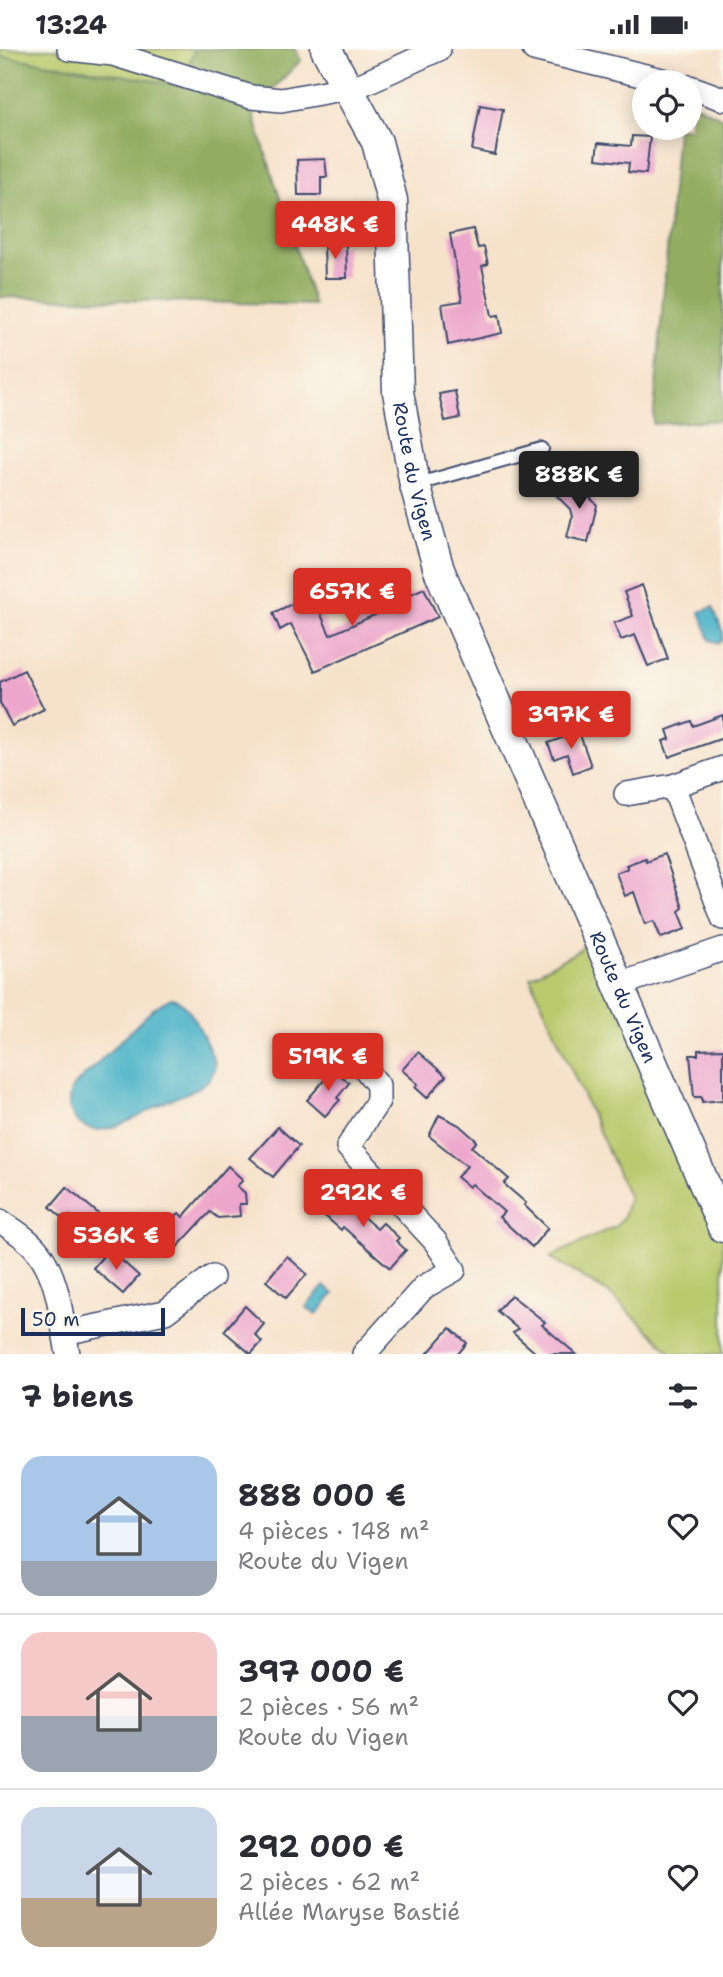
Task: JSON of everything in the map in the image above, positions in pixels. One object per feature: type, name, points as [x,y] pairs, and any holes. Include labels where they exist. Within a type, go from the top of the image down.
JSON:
[{"type":"street","points":[[69,49],[113,54],[251,97],[281,100],[349,89],[439,49]]},
{"type":"street","name":"Route du Vigen","points":[[326,49],[377,142],[392,200],[398,392],[415,485],[439,571],[723,1227]]},
{"type":"street","points":[[534,49],[632,73]]},
{"type":"street","points":[[702,91],[723,99]]},
{"type":"street","points":[[626,794],[673,786],[723,768]]},
{"type":"street","points":[[673,786],[723,918]]},
{"type":"street","points":[[618,985],[723,949]]},
{"type":"street","points":[[360,1062],[378,1085],[378,1101],[348,1147],[435,1241],[454,1269],[424,1287],[364,1354]]},
{"type":"street","points":[[0,1221],[16,1231],[41,1255],[53,1279],[66,1344],[165,1312],[212,1277]]},
{"type":"lane","points":[[415,485],[542,449]]},
{"type":"green space","points":[[0,49],[195,49],[182,85],[0,64]]},
{"type":"green space","points":[[195,49],[295,49],[301,60],[252,110],[314,305],[0,297],[0,56],[181,85]]},
{"type":"green space","points":[[702,108],[723,118],[723,420],[653,424],[676,140],[702,140]]},
{"type":"green space","points":[[589,937],[723,1238],[723,1354],[673,1354],[609,1293],[550,1257],[616,1226],[623,1217],[629,1198],[530,977],[580,950]]},
{"type":"water","points":[[713,607],[723,633],[719,643],[710,640],[700,612]]},
{"type":"water","points":[[171,998],[185,1006],[198,1025],[215,1063],[211,1076],[194,1090],[118,1126],[94,1130],[84,1127],[75,1119],[69,1108],[72,1088],[154,1008]]},
{"type":"water","points":[[324,1286],[334,1294],[316,1315],[306,1307]]},
{"type":"building","points":[[480,105],[503,109],[495,155],[472,150]]},
{"type":"building","points":[[632,136],[632,140],[650,140],[646,174],[628,172],[629,163],[596,159],[598,143],[631,146]]},
{"type":"building","points":[[325,159],[327,177],[321,177],[321,195],[298,195],[297,160]]},
{"type":"building","points":[[473,229],[478,248],[484,247],[488,264],[482,266],[492,316],[499,315],[502,333],[448,345],[442,304],[462,301],[450,234]]},
{"type":"building","points":[[324,245],[346,245],[347,278],[325,278]]},
{"type":"building","points":[[455,391],[460,418],[445,421],[439,394]]},
{"type":"building","points":[[573,480],[597,505],[588,542],[567,537],[572,517],[570,509],[557,496]]},
{"type":"building","points":[[642,585],[668,659],[648,666],[635,635],[621,640],[614,623],[633,616],[624,592]]},
{"type":"building","points":[[424,588],[438,617],[315,671],[291,624],[280,630],[273,613],[312,594],[330,635],[406,601],[404,597]]},
{"type":"building","points":[[24,670],[44,709],[12,726],[0,703],[0,682]]},
{"type":"building","points":[[723,715],[723,738],[669,757],[663,741],[670,739],[667,730],[691,721],[693,726]]},
{"type":"building","points":[[579,732],[591,766],[573,773],[567,754],[554,759],[548,743]]},
{"type":"building","points":[[664,854],[683,908],[679,911],[686,929],[661,938],[654,921],[645,924],[634,892],[625,896],[616,873],[628,868],[626,865]]},
{"type":"building","points":[[723,1049],[723,1100],[702,1102],[702,1097],[694,1097],[690,1055],[698,1055],[698,1050]]},
{"type":"building","points":[[418,1052],[446,1076],[427,1098],[415,1087],[418,1084],[402,1070]]},
{"type":"building","points":[[334,1069],[349,1083],[337,1098],[340,1100],[325,1116],[307,1100]]},
{"type":"building","points":[[439,1115],[459,1125],[477,1141],[472,1147],[509,1179],[504,1184],[526,1203],[524,1205],[548,1228],[532,1247],[499,1217],[504,1212],[472,1184],[469,1187],[457,1177],[467,1166],[429,1136]]},
{"type":"building","points":[[278,1127],[299,1146],[273,1177],[250,1158]]},
{"type":"building","points":[[228,1166],[243,1180],[237,1186],[245,1193],[246,1204],[239,1204],[240,1216],[218,1218],[210,1212],[168,1257],[152,1242],[179,1213],[183,1217]]},
{"type":"building","points":[[67,1187],[100,1215],[86,1230],[70,1216],[66,1221],[50,1207]]},
{"type":"building","points":[[332,1190],[377,1229],[383,1223],[399,1238],[396,1241],[406,1250],[390,1268],[343,1227],[341,1230],[317,1209]]},
{"type":"building","points":[[109,1249],[139,1276],[123,1294],[93,1268]]},
{"type":"building","points":[[287,1256],[307,1274],[286,1298],[266,1281]]},
{"type":"building","points":[[511,1295],[545,1322],[542,1325],[576,1354],[537,1354],[513,1333],[518,1329],[497,1311]]},
{"type":"building","points":[[245,1306],[264,1324],[255,1335],[262,1342],[251,1354],[224,1331]]},
{"type":"building","points":[[450,1328],[467,1343],[458,1354],[427,1354]]}]
